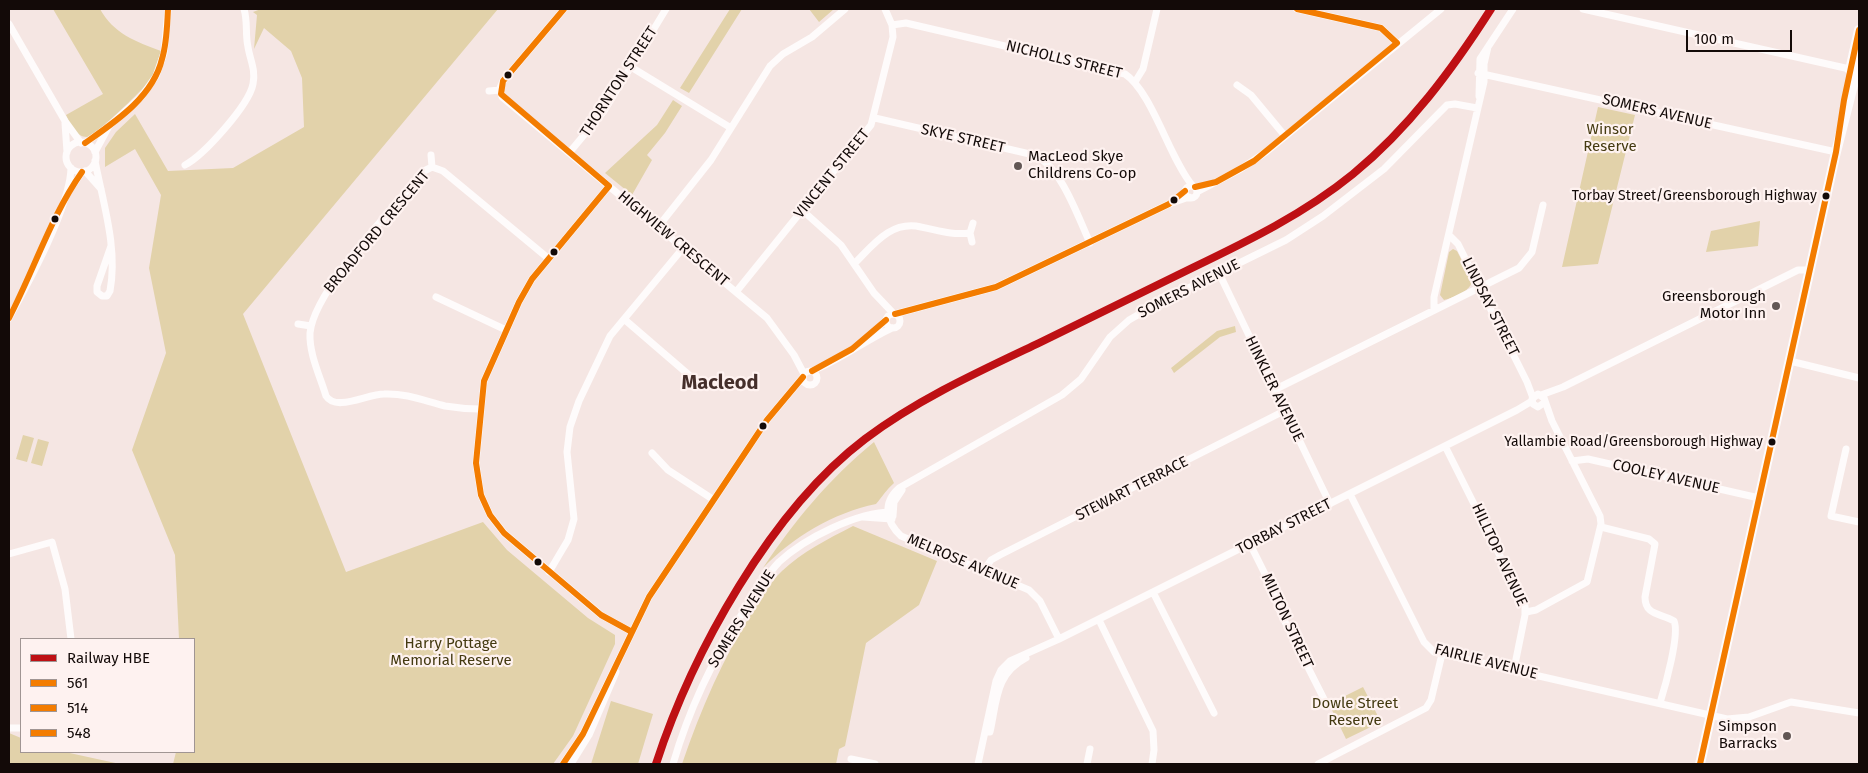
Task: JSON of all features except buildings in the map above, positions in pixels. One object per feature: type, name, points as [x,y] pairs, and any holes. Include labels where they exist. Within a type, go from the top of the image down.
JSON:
[{"type":"highway","points":[[1700,764],[1856,67],[1859,30]]},
{"type":"street","points":[[67,152],[73,145],[83,143],[109,126],[142,96],[156,76],[164,53],[168,9]]},
{"type":"street","points":[[185,165],[203,153],[252,89],[254,72],[248,47],[248,24],[244,9]]},
{"type":"street","points":[[489,91],[500,90],[503,81],[564,9]]},
{"type":"street","name":"THORNTON STREET","points":[[569,153],[600,116],[666,9]]},
{"type":"street","points":[[658,227],[705,169],[766,72],[776,60],[812,37],[845,9]]},
{"type":"street","name":"VINCENT STREET","points":[[736,292],[868,130],[875,118],[893,37],[892,25],[886,9]]},
{"type":"street","points":[[1135,82],[1143,69],[1157,9]]},
{"type":"street","points":[[1297,9],[1381,28],[1397,44]]},
{"type":"street","points":[[866,340],[886,319],[895,314],[996,287],[1169,204],[1191,190],[1216,182],[1254,161],[1440,9]]},
{"type":"street","name":"LINDSAY STREET","points":[[1438,308],[1438,288],[1479,99],[1482,74],[1480,59],[1513,9]]},
{"type":"street","points":[[1583,9],[1856,67]]},
{"type":"street","name":"NICHOLLS STREET","points":[[892,25],[906,23],[1125,74],[1135,82],[1191,190]]},
{"type":"street","points":[[9,24],[65,121],[83,143],[95,152]]},
{"type":"street","points":[[631,67],[731,128]]},
{"type":"street","name":"SOMERS AVENUE","points":[[1482,74],[1836,152]]},
{"type":"street","points":[[1237,85],[1251,95],[1285,136]]},
{"type":"street","name":"HIGHVIEW CRESCENT","points":[[500,90],[507,102],[771,322],[807,373]]},
{"type":"street","name":"SOMERS AVENUE","points":[[673,764],[687,724],[710,670],[737,622],[766,577],[781,560],[794,550],[844,522],[860,517],[890,516],[896,498],[906,486],[1062,395],[1081,379],[1110,338],[1129,320],[1291,237],[1339,206],[1384,170],[1446,105],[1455,104],[1477,108]]},
{"type":"street","name":"SKYE STREET","points":[[875,118],[1034,155],[1045,160],[1056,173],[1090,243]]},
{"type":"street","points":[[9,318],[30,278],[66,195],[71,168],[67,160],[65,121]]},
{"type":"street","points":[[109,126],[95,152],[95,161],[111,246],[111,288],[107,296],[102,296],[96,292],[97,286],[111,246]]},
{"type":"street","name":"BROADFORD CRESCENT","points":[[431,155],[432,167]]},
{"type":"street","points":[[66,195],[83,172],[91,168],[95,161]]},
{"type":"street","name":"BROADFORD CRESCENT","points":[[480,410],[455,408],[394,394],[373,394],[339,404],[333,403],[326,396],[312,351],[311,326],[321,300],[347,264],[424,171],[432,167],[443,171],[549,259]]},
{"type":"street","points":[[71,168],[83,172],[101,189]]},
{"type":"street","points":[[609,186],[526,288],[486,373],[480,410],[476,463],[481,495],[490,515],[504,533],[601,616],[632,632]]},
{"type":"street","points":[[1274,390],[1519,268],[1529,258],[1536,241],[1540,212],[1543,205]]},
{"type":"street","points":[[802,210],[834,237],[874,293],[892,328]]},
{"type":"street","points":[[972,223],[970,233],[972,242]]},
{"type":"street","points":[[854,264],[882,236],[900,227],[917,226],[947,234],[970,233]]},
{"type":"street","name":"LINDSAY STREET","points":[[1449,235],[1458,244],[1527,382],[1552,421],[1600,516],[1601,527]]},
{"type":"street","points":[[549,572],[565,546],[574,519],[568,452],[574,415],[605,346],[624,319],[683,248]]},
{"type":"street","name":"TORBAY STREET","points":[[980,764],[1000,686],[1007,667],[1153,592],[1517,410],[1539,401],[1563,387],[1798,270],[1810,270]]},
{"type":"street","name":"HINKLER AVENUE","points":[[1218,273],[1330,504]]},
{"type":"street","points":[[874,293],[900,319],[900,323]]},
{"type":"street","points":[[436,297],[506,330]]},
{"type":"street","points":[[564,764],[583,734],[649,597],[767,420],[784,398],[807,373],[832,363],[866,340],[896,328],[919,307]]},
{"type":"street","points":[[624,319],[689,375]]},
{"type":"street","points":[[298,324],[311,326]]},
{"type":"street","points":[[1790,360],[1859,378]]},
{"type":"street","points":[[784,398],[808,385],[813,385],[832,363]]},
{"type":"street","points":[[807,373],[816,373],[817,380]]},
{"type":"street","points":[[807,373],[808,385]]},
{"type":"street","name":"STEWART TERRACE","points":[[984,570],[991,560],[1000,555],[1284,411]]},
{"type":"street","name":"HILLTOP AVENUE","points":[[1445,446],[1524,602],[1526,612],[1514,670]]},
{"type":"street","points":[[1846,449],[1831,516],[1859,522]]},
{"type":"street","points":[[652,454],[668,470],[714,500]]},
{"type":"street","name":"COOLEY AVENUE","points":[[1572,461],[1588,459],[1759,498]]},
{"type":"street","name":"FAIRLIE AVENUE","points":[[1350,494],[1424,642],[1431,650],[1727,719],[1744,719],[1784,703],[1800,701],[1859,713]]},
{"type":"street","name":"MELROSE AVENUE","points":[[890,516],[899,534],[908,540],[984,570],[1034,593],[1059,640]]},
{"type":"street","points":[[1526,612],[1536,610],[1587,582],[1601,527],[1649,539],[1655,544],[1645,597],[1646,605],[1654,614],[1674,621],[1676,630],[1669,673],[1660,702]]},
{"type":"street","points":[[9,554],[52,542],[65,589],[71,638]]},
{"type":"street","name":"MILTON STREET","points":[[1250,544],[1324,699]]},
{"type":"street","points":[[1153,592],[1214,713]]},
{"type":"street","points":[[1099,620],[1153,731],[1154,750],[1152,764]]},
{"type":"street","points":[[1318,764],[1426,708],[1431,700],[1442,654]]},
{"type":"street","points":[[571,764],[589,735],[615,677],[619,660]]},
{"type":"street","points":[[1086,764],[1090,749]]},
{"type":"street","points":[[851,759],[875,764]]},
{"type":"green space","points":[[53,9],[100,9],[105,17],[126,36],[161,51],[154,73],[146,85],[109,121],[87,137],[77,132],[66,115],[103,94]]},
{"type":"green space","name":"Harry Pottage Memorial Reserve","points":[[261,9],[498,9],[243,314],[346,572],[483,522],[507,550],[588,618],[615,635],[615,644],[573,736],[553,764],[173,764],[176,753],[195,753],[195,638],[179,638],[175,555],[132,450],[166,353],[149,268],[161,195],[135,149],[105,167],[105,148],[116,132],[135,114],[168,171],[233,168],[304,127],[302,78],[291,51],[264,28],[254,49],[257,15],[253,12]]},
{"type":"green space","points":[[730,9],[742,9],[689,93],[680,88]]},
{"type":"green space","points":[[809,9],[834,9],[819,22]]},
{"type":"green space","points":[[673,100],[682,106],[665,133],[647,155],[652,160],[632,195],[605,173],[657,125]]},
{"type":"green space","name":"Winsor Reserve","points":[[1598,107],[1635,115],[1598,264],[1562,267]]},
{"type":"green space","points":[[1760,221],[1758,246],[1706,252],[1711,231]]},
{"type":"green space","points":[[1453,249],[1457,251],[1472,280],[1466,291],[1444,300],[1440,295],[1449,252]]},
{"type":"green space","points":[[1235,326],[1236,332],[1220,337],[1174,373],[1171,368],[1217,331]]},
{"type":"green space","points":[[23,435],[34,438],[27,462],[16,459]]},
{"type":"green space","points":[[38,439],[49,442],[42,466],[31,463]]},
{"type":"green space","points":[[874,442],[894,483],[876,504],[844,513],[829,520],[787,546],[763,568],[788,533],[828,485]]},
{"type":"green space","points":[[853,526],[937,561],[919,605],[866,643],[845,746],[839,749],[836,764],[682,764],[705,703],[723,664],[743,627],[771,584],[782,571],[798,558]]},
{"type":"green space","name":"Dowle Street Reserve","points":[[1363,687],[1381,722],[1346,739],[1329,704]]},
{"type":"green space","points":[[611,701],[653,714],[638,764],[591,764]]},
{"type":"green space","points":[[9,733],[20,738],[20,753],[70,753],[120,764],[9,764]]},
{"type":"rail line","name":"HBE","points":[[656,764],[671,721],[691,676],[713,631],[739,586],[767,544],[798,504],[831,469],[865,439],[928,398],[1255,237],[1315,202],[1353,174],[1411,118],[1445,76],[1491,9]]},
{"type":"transit line","name":"548","points":[[85,143],[120,117],[142,97],[150,85],[157,73],[164,53],[168,9]]},
{"type":"transit line","name":"561","points":[[564,9],[503,81],[501,94],[609,186],[532,279],[519,302],[484,381],[476,463],[481,495],[490,515],[504,533],[601,615],[632,632]]},
{"type":"transit line","name":"561","points":[[1195,187],[1216,182],[1254,161],[1397,43],[1381,28],[1297,9]]},
{"type":"transit line","name":"514","points":[[1700,764],[1836,152],[1844,100],[1859,30]]},
{"type":"transit line","name":"548","points":[[9,318],[52,225],[82,172]]},
{"type":"transit line","name":"561","points":[[895,314],[996,287],[1169,204],[1185,191]]},
{"type":"transit line","name":"561","points":[[812,371],[852,349],[886,320]]},
{"type":"transit line","name":"561","points":[[563,764],[583,734],[649,597],[767,420],[803,377]]},
{"type":"place","name":"MacLeod Skye Childrens Co-op","points":[[1018,166]]},
{"type":"place","name":"Torbay Street/Greensborough Highway","points":[[1826,196]]},
{"type":"place","name":"Greensborough Motor Inn","points":[[1776,306]]},
{"type":"place","name":"Yallambie Road/Greensborough Highway","points":[[1772,442]]},
{"type":"place","name":"Simpson Barracks","points":[[1787,736]]},
{"type":"district","name":"Macleod","points":[[720,383]]}]
